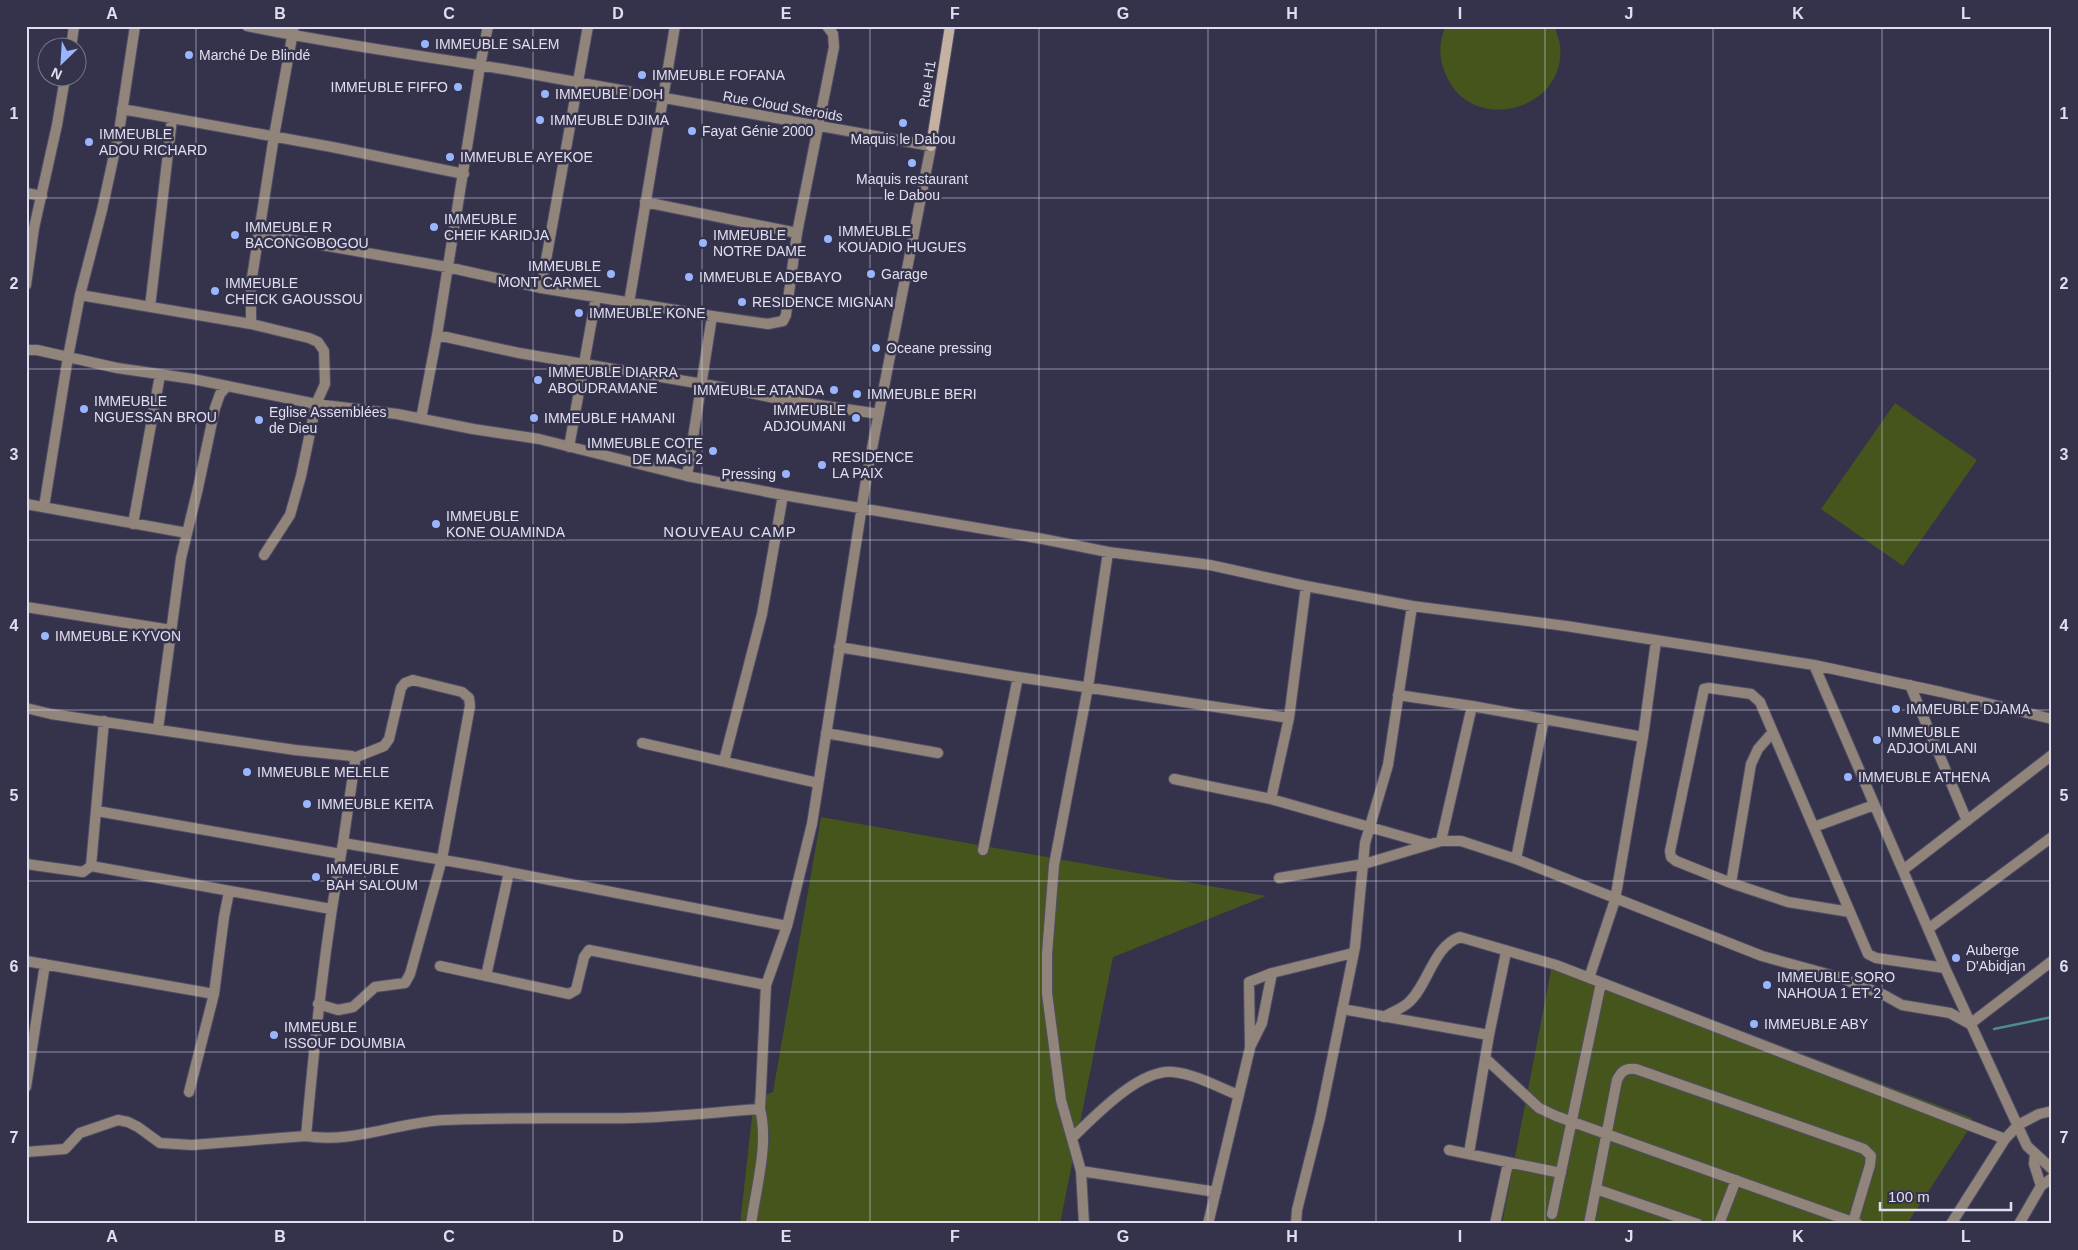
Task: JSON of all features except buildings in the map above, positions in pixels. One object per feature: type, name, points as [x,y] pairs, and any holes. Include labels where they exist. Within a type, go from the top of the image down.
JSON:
[{"type":"street","points":[[44,507],[68,357],[80,295],[102,210],[122,109],[135,26]]},
{"type":"street","name":"Rue Cloud Steroids","points":[[247,26],[293,31],[931,146]]},
{"type":"street","points":[[421,419],[437,335],[488,26]]},
{"type":"street","points":[[541,288],[588,26]]},
{"type":"street","points":[[629,303],[675,26]]},
{"type":"street","name":"Rue H1","points":[[931,146],[950,26]]},
{"type":"street","points":[[259,234],[447,267],[541,288],[629,303],[768,324],[783,321],[786,315],[797,233],[834,47],[832,29]]},
{"type":"street","points":[[251,324],[250,298],[259,234],[293,31]]},
{"type":"street","points":[[26,284],[34,228],[63,88]]},
{"type":"street","points":[[122,109],[274,136],[464,174]]},
{"type":"street","points":[[150,307],[172,119]]},
{"type":"street","points":[[751,1224],[764,1138],[760,1109],[766,986],[787,926],[812,824],[862,508],[931,146]]},
{"type":"street","points":[[26,193],[42,196]]},
{"type":"street","points":[[645,202],[797,233]]},
{"type":"street","points":[[80,295],[251,324],[309,338],[318,342],[322,347],[324,351],[325,384],[316,404],[293,507],[286,523],[264,555]]},
{"type":"street","points":[[569,447],[596,297]]},
{"type":"street","points":[[687,476],[712,316]]},
{"type":"street","points":[[437,335],[520,354],[701,384],[780,400],[879,414]]},
{"type":"street","points":[[26,350],[316,404],[363,409],[539,439],[687,476],[783,495],[1043,539],[1108,552],[1210,565],[1412,606],[1566,626],[1814,665],[1910,685],[2052,719]]},
{"type":"street","points":[[133,524],[160,374]]},
{"type":"street","points":[[158,729],[181,558],[214,408],[220,394],[226,387]]},
{"type":"street","points":[[724,761],[762,614],[783,495]]},
{"type":"street","points":[[26,504],[187,533]]},
{"type":"street","points":[[1084,1224],[1081,1171],[1061,1100],[1047,993],[1047,954],[1054,865],[1088,687],[1108,552]]},
{"type":"street","points":[[1272,799],[1289,718],[1306,586]]},
{"type":"street","points":[[1296,1224],[1297,1210],[1320,1118],[1354,953],[1365,843],[1388,765],[1412,606]]},
{"type":"street","points":[[26,607],[171,630]]},
{"type":"street","points":[[1589,978],[1615,900],[1643,737],[1656,641]]},
{"type":"street","points":[[839,647],[1018,677],[1289,718]]},
{"type":"street","points":[[1814,665],[1970,1024],[2028,1146],[2052,1169]]},
{"type":"street","points":[[983,850],[1018,677]]},
{"type":"street","points":[[26,708],[51,714],[354,758],[384,746],[389,739],[401,688],[405,682],[412,680],[462,692],[469,698],[470,706],[442,859],[410,974],[405,983],[375,987],[353,1006],[338,1010],[318,1004]]},
{"type":"street","points":[[1910,685],[1967,820]]},
{"type":"street","points":[[1850,912],[1788,902],[1731,883],[1670,857],[1704,689],[1709,688],[1751,694],[1756,697],[1814,826],[1868,954],[1872,957],[1945,968]]},
{"type":"street","points":[[1398,695],[1472,706],[1643,737]]},
{"type":"street","points":[[1441,841],[1472,706]]},
{"type":"street","points":[[1516,859],[1544,719]]},
{"type":"street","points":[[26,864],[83,872],[91,866],[104,721]]},
{"type":"street","points":[[826,733],[938,753]]},
{"type":"street","points":[[1731,883],[1751,764],[1758,749],[1772,733]]},
{"type":"street","points":[[642,743],[818,783]]},
{"type":"street","points":[[1903,870],[2052,755]]},
{"type":"street","points":[[306,1136],[318,1004],[354,758]]},
{"type":"street","points":[[1174,779],[1272,799],[1370,829],[1429,844]]},
{"type":"street","points":[[1814,826],[1874,804]]},
{"type":"street","points":[[97,812],[341,854]]},
{"type":"street","points":[[1928,929],[2052,837]]},
{"type":"street","points":[[1279,878],[1364,864],[1441,841],[1461,841],[1516,859],[1615,900],[1762,956],[1838,977],[1884,995],[1902,1005],[1950,1013],[1970,1024]]},
{"type":"street","points":[[343,843],[442,859],[787,926]]},
{"type":"street","points":[[91,866],[331,909]]},
{"type":"street","points":[[486,976],[508,872]]},
{"type":"street","points":[[189,1092],[214,994],[229,892]]},
{"type":"street","points":[[1384,1017],[1408,1003],[1422,986],[1435,961],[1454,939],[1460,937],[1506,952],[1556,965],[2005,1139]]},
{"type":"street","points":[[440,966],[569,994],[574,993],[584,957],[590,950],[766,986]]},
{"type":"street","points":[[1469,1154],[1489,1035],[1506,952]]},
{"type":"street","points":[[1250,1048],[1249,982],[1272,974],[1354,953]]},
{"type":"street","points":[[26,961],[214,994]]},
{"type":"street","points":[[1970,1024],[2052,961]]},
{"type":"street","points":[[26,1086],[45,964]]},
{"type":"street","points":[[1208,1224],[1238,1094],[1250,1048],[1262,1023],[1272,974]]},
{"type":"street","points":[[1552,1214],[1601,983]]},
{"type":"street","points":[[1342,1009],[1489,1035]]},
{"type":"street","points":[[26,1013],[38,1015]]},
{"type":"street","points":[[1485,1058],[1539,1108],[1572,1122],[1606,1133],[1855,1223],[1871,1156],[1864,1149],[1636,1069],[1628,1068],[1621,1072],[1617,1080],[1606,1133],[1589,1224]]},
{"type":"street","points":[[1072,1138],[1104,1108],[1146,1078],[1160,1073],[1173,1072],[1238,1094]]},
{"type":"street","points":[[26,1152],[65,1149],[80,1132],[118,1120],[138,1127],[160,1143],[192,1145],[306,1136],[321,1139],[338,1138],[409,1124],[444,1120],[634,1118],[760,1109]]},
{"type":"street","points":[[1951,1224],[2005,1139],[2018,1125],[2039,1114],[2052,1111]]},
{"type":"street","points":[[1449,1150],[1561,1173]]},
{"type":"street","points":[[2035,1154],[2034,1164],[2040,1186]]},
{"type":"street","points":[[1496,1224],[1508,1162]]},
{"type":"street","points":[[1081,1171],[1216,1192]]},
{"type":"street","points":[[2019,1224],[2040,1186],[2052,1178]]},
{"type":"street","points":[[1719,1224],[1736,1180]]},
{"type":"street","points":[[1596,1189],[1698,1224]]},
{"type":"green space","points":[[1446,26],[1555,26],[1560,45],[1558,68],[1548,87],[1532,101],[1512,108],[1491,109],[1471,103],[1454,89],[1443,67],[1440,46]]},
{"type":"green space","points":[[1895,403],[1977,460],[1903,566],[1821,509]]},
{"type":"green space","points":[[821,817],[1266,896],[1113,957],[1060,1224],[740,1224],[754,1099],[773,1092]]},
{"type":"green space","points":[[1553,960],[1972,1118],[1967,1132],[1907,1224],[1883,1224],[1874,1221],[1872,1224],[1502,1224]]},
{"type":"waterway","points":[[1994,1029],[2052,1017]]},
{"type":"place","name":"IMMEUBLE SALEM","points":[[425,44]]},
{"type":"place","name":"Marché De Blindé","points":[[189,55]]},
{"type":"place","name":"IMMEUBLE FOFANA","points":[[642,75]]},
{"type":"place","name":"IMMEUBLE FIFFO","points":[[458,87]]},
{"type":"place","name":"IMMEUBLE DOH","points":[[545,94]]},
{"type":"place","name":"IMMEUBLE DJIMA","points":[[540,120]]},
{"type":"place","name":"Maquis le Dabou","points":[[903,123]]},
{"type":"place","name":"Fayat Génie 2000","points":[[692,131]]},
{"type":"place","name":"IMMEUBLE ADOU RICHARD","points":[[89,142]]},
{"type":"place","name":"IMMEUBLE AYEKOE","points":[[450,157]]},
{"type":"place","name":"Maquis restaurant le Dabou","points":[[912,163]]},
{"type":"place","name":"IMMEUBLE CHEIF KARIDJA","points":[[434,227]]},
{"type":"place","name":"IMMEUBLE R BACONGOBOGOU","points":[[235,235]]},
{"type":"place","name":"IMMEUBLE KOUADIO HUGUES","points":[[828,239]]},
{"type":"place","name":"IMMEUBLE NOTRE DAME","points":[[703,243]]},
{"type":"place","name":"IMMEUBLE MONT CARMEL","points":[[611,274]]},
{"type":"place","name":"Garage","points":[[871,274]]},
{"type":"place","name":"IMMEUBLE ADEBAYO","points":[[689,277]]},
{"type":"place","name":"IMMEUBLE CHEICK GAOUSSOU","points":[[215,291]]},
{"type":"place","name":"RESIDENCE MIGNAN","points":[[742,302]]},
{"type":"place","name":"IMMEUBLE KONE","points":[[579,313]]},
{"type":"place","name":"Oceane pressing","points":[[876,348]]},
{"type":"place","name":"IMMEUBLE DIARRA ABOUDRAMANE","points":[[538,380]]},
{"type":"place","name":"IMMEUBLE ATANDA","points":[[834,390]]},
{"type":"place","name":"IMMEUBLE BERI","points":[[857,394]]},
{"type":"place","name":"IMMEUBLE NGUESSAN BROU","points":[[84,409]]},
{"type":"place","name":"IMMEUBLE HAMANI","points":[[534,418]]},
{"type":"place","name":"IMMEUBLE ADJOUMANI","points":[[856,418]]},
{"type":"place","name":"Eglise Assemblées de Dieu","points":[[259,420]]},
{"type":"place","name":"IMMEUBLE COTE DE MAGI 2","points":[[713,451]]},
{"type":"place","name":"RESIDENCE LA PAIX","points":[[822,465]]},
{"type":"place","name":"Pressing","points":[[786,474]]},
{"type":"place","name":"IMMEUBLE KONE OUAMINDA","points":[[436,524]]},
{"type":"place","name":"IMMEUBLE KYVON","points":[[45,636]]},
{"type":"place","name":"IMMEUBLE DJAMA","points":[[1896,709]]},
{"type":"place","name":"IMMEUBLE ADJOUMLANI","points":[[1877,740]]},
{"type":"place","name":"IMMEUBLE MELELE","points":[[247,772]]},
{"type":"place","name":"IMMEUBLE ATHENA","points":[[1848,777]]},
{"type":"place","name":"IMMEUBLE KEITA","points":[[307,804]]},
{"type":"place","name":"IMMEUBLE BAH SALOUM","points":[[316,877]]},
{"type":"place","name":"Auberge D'Abidjan","points":[[1956,958]]},
{"type":"place","name":"IMMEUBLE SORO NAHOUA 1 ET 2","points":[[1767,985]]},
{"type":"place","name":"IMMEUBLE ABY","points":[[1754,1024]]},
{"type":"place","name":"IMMEUBLE ISSOUF DOUMBIA","points":[[274,1035]]},
{"type":"district","name":"NOUVEAU CAMP","points":[[730,531]]}]
